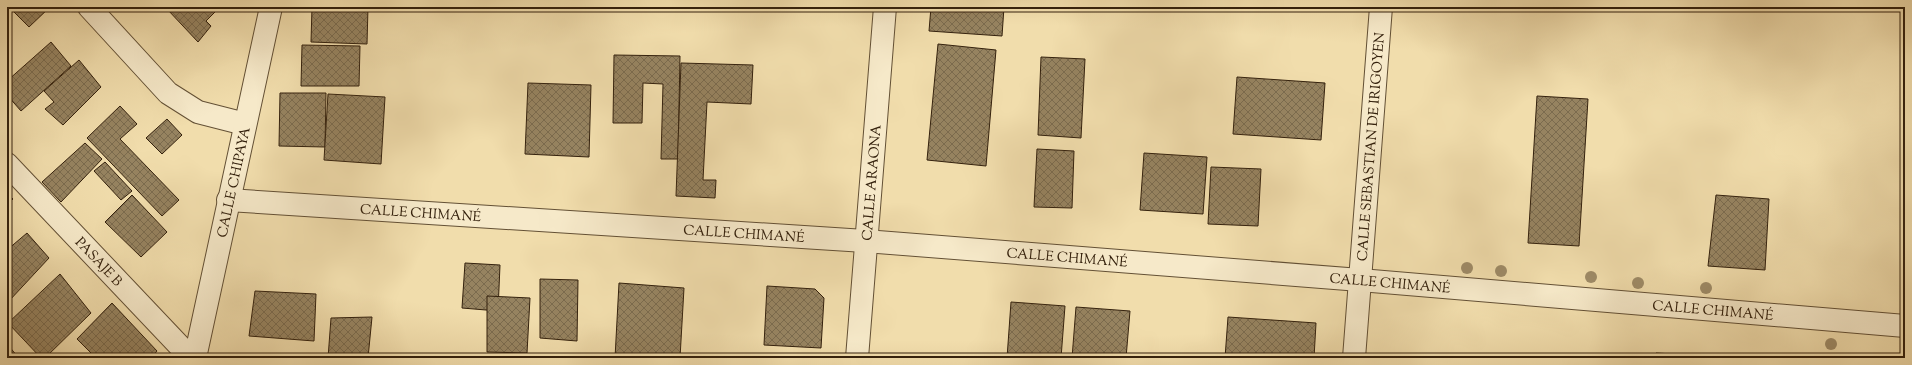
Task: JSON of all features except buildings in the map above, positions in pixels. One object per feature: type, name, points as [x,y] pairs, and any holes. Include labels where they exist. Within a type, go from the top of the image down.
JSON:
[{"type":"street","points":[[89,7],[168,93],[198,112],[245,124]]},
{"type":"street","name":"CALLE CHIPAYA","points":[[195,358],[271,7]]},
{"type":"street","name":"CALLE ARAONA","points":[[857,358],[865,241],[885,7]]},
{"type":"street","name":"CALLE SEBASTIAN DE IRIGOYEN","points":[[1354,358],[1381,7]]},
{"type":"street","name":"PASAJE B","points":[[7,164],[191,358]]},
{"type":"street","name":"CALLE CHIMANÉ","points":[[228,200],[865,241],[1360,280],[1905,326]]}]
